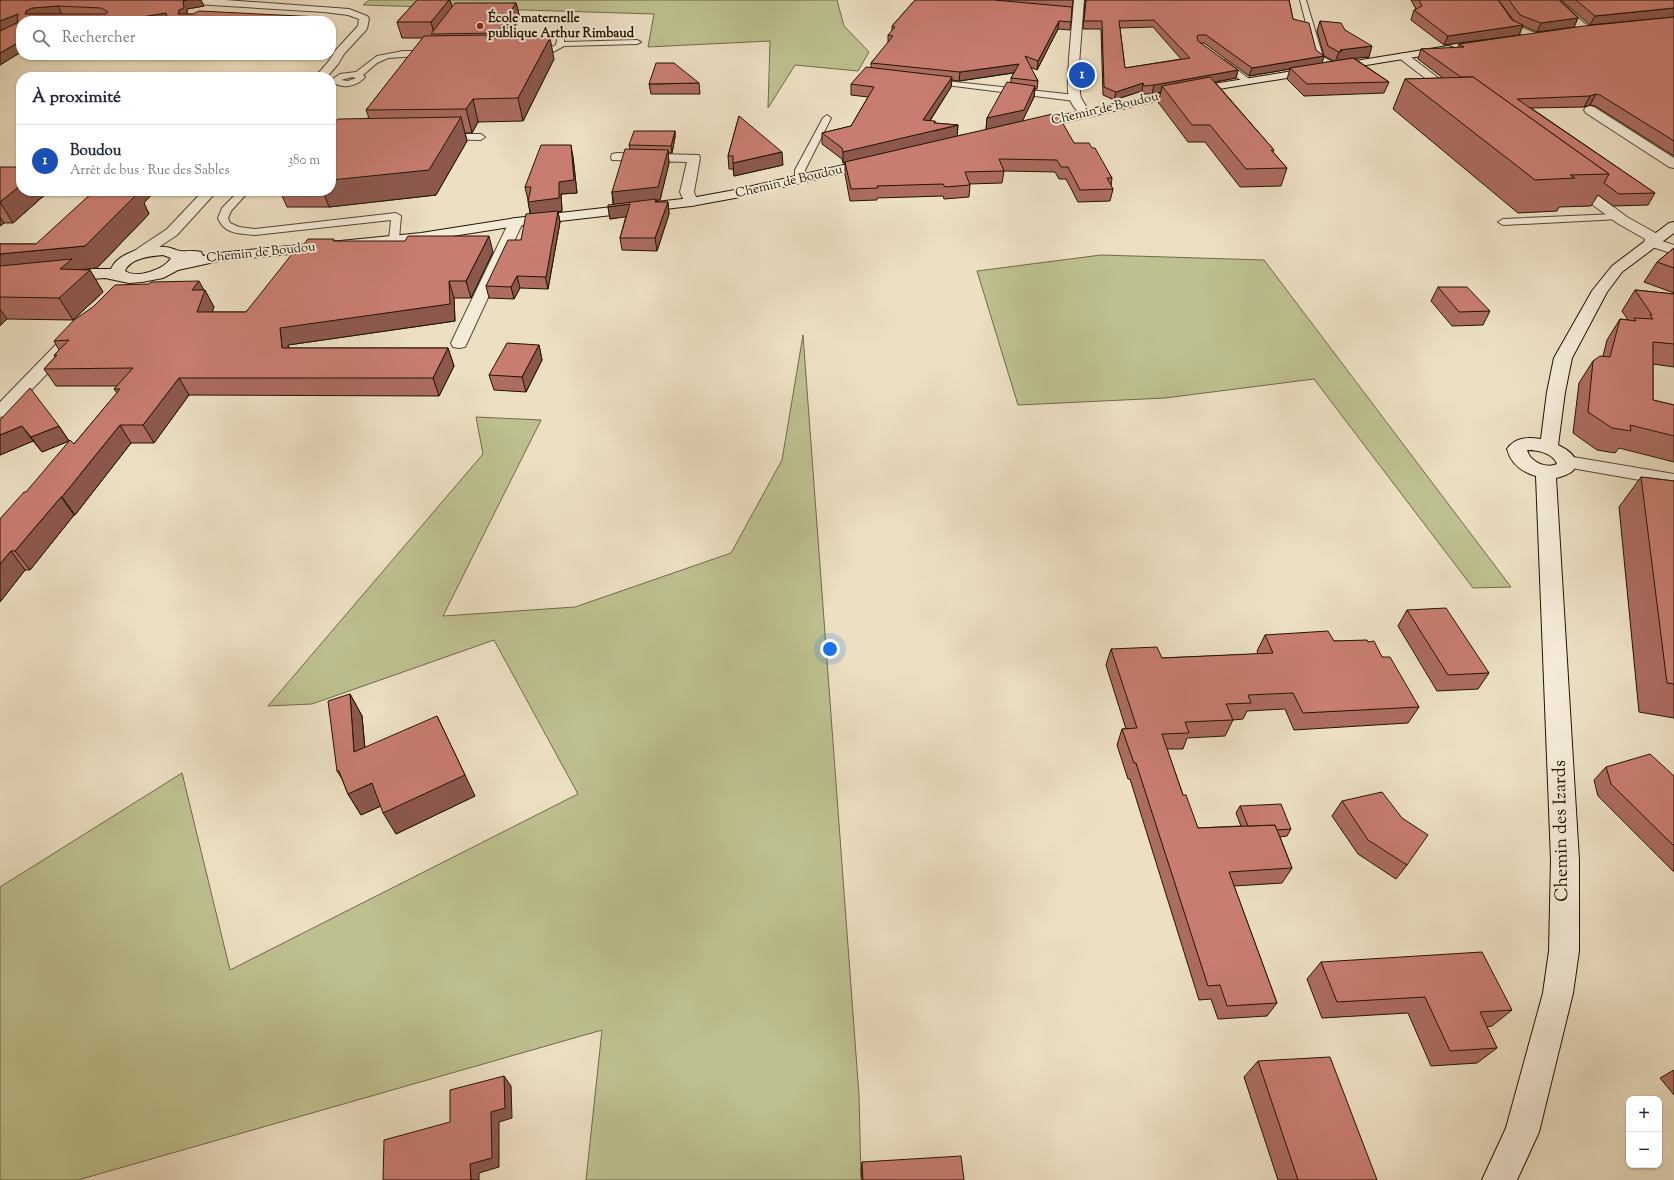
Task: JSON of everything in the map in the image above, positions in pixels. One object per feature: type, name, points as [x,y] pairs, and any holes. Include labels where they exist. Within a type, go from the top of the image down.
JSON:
[{"type":"street","points":[[179,0],[324,9],[349,12],[361,16],[364,18],[363,27],[339,53],[336,58]]},
{"type":"street","points":[[1079,0],[1074,12],[1075,98],[1083,110],[1088,113]]},
{"type":"street","points":[[1554,0],[1580,25],[1587,28]]},
{"type":"street","points":[[207,12],[229,2]]},
{"type":"street","points":[[1572,31],[1598,27]]},
{"type":"street","points":[[1512,40],[1538,36]]},
{"type":"street","name":"Chemin de Boudou","points":[[1022,128],[1182,92],[1458,48]]},
{"type":"street","points":[[1403,56],[1466,104]]},
{"type":"street","points":[[325,72],[335,60]]},
{"type":"street","points":[[1590,110],[1674,164]]},
{"type":"street","points":[[617,157],[694,158],[687,192],[691,202]]},
{"type":"street","name":"Chemin de Boudou","points":[[173,258],[220,257],[394,235],[691,202],[735,194],[886,159]]},
{"type":"street","points":[[1559,173],[1616,217],[1654,241],[1674,250]]},
{"type":"street","points":[[123,283],[117,272],[119,266],[172,232],[205,196]]},
{"type":"street","points":[[459,343],[516,222]]},
{"type":"street","name":"Chemin des Izards","points":[[1499,1180],[1522,1132],[1558,993],[1564,951],[1565,860],[1554,460],[1550,442],[1556,392],[1563,358],[1600,291],[1617,270],[1674,226]]},
{"type":"street","points":[[46,278],[106,273],[123,283],[165,271],[173,258],[168,240],[172,232]]},
{"type":"street","points":[[66,276],[156,251],[173,258]]},
{"type":"street","points":[[0,412],[78,332],[90,324]]},
{"type":"street","points":[[1554,460],[1674,480]]},
{"type":"lane","points":[[1303,0],[1319,58],[1335,67]]},
{"type":"lane","points":[[1492,0],[1512,27],[1538,36]]},
{"type":"lane","points":[[518,53],[553,50],[561,40],[638,42]]},
{"type":"lane","points":[[336,76],[357,75],[366,70],[375,61],[383,57],[403,54],[441,53]]},
{"type":"lane","points":[[1212,56],[1248,81]]},
{"type":"lane","points":[[336,82],[354,82],[361,77],[357,75]]},
{"type":"lane","points":[[336,79],[343,76]]},
{"type":"lane","points":[[924,81],[1075,98]]},
{"type":"lane","points":[[803,179],[800,176],[800,170],[827,118]]},
{"type":"lane","points":[[434,137],[481,137]]},
{"type":"lane","points":[[239,196],[226,210],[223,218],[226,225],[237,230],[255,232],[396,216],[394,235]]},
{"type":"lane","points":[[1503,222],[1616,217]]},
{"type":"green space","points":[[369,0],[837,0],[844,26],[869,52],[858,71],[795,65],[768,108],[770,41],[648,47],[654,14],[363,5]]},
{"type":"green space","points":[[1101,255],[1264,260],[1511,587],[1473,588],[1314,379],[1165,398],[1018,405],[977,271]]},
{"type":"green space","points":[[803,335],[859,1095],[861,1180],[586,1180],[602,1030],[78,1180],[0,1180],[0,887],[182,773],[230,970],[578,794],[494,640],[312,704],[268,706],[483,454],[476,417],[541,420],[443,616],[575,607],[731,553],[782,460]]},
{"type":"building","points":[[0,0],[187,0],[183,1],[184,8],[179,10],[178,14],[193,14],[199,11],[299,16],[167,16],[166,13],[148,16],[18,16],[18,14],[0,21]],"holes":[[[58,6],[101,8],[108,12],[106,14],[25,14],[26,11],[32,8]]]},
{"type":"building","points":[[417,0],[449,0],[431,22],[397,22]]},
{"type":"building","points":[[915,0],[994,0],[1072,7],[1071,22],[1059,21],[1038,61],[1025,56],[1038,81],[1011,78],[1019,64],[960,72],[871,63],[893,36],[888,35],[895,27],[892,26]]},
{"type":"building","points":[[1086,0],[1289,0],[1293,19],[1309,23],[1316,50],[1324,56],[1252,68],[1206,35],[1199,35],[1197,36],[1198,41],[1238,70],[1154,85],[1144,86],[1143,83],[1116,92],[1104,87],[1102,21],[1084,21]],"holes":[[[1154,20],[1190,58],[1125,68],[1119,21]]]},
{"type":"building","points":[[1419,0],[1498,0],[1512,20],[1523,25],[1448,36],[1414,10],[1422,6]]},
{"type":"building","points":[[1509,0],[1559,0],[1578,18],[1541,23],[1520,15]]},
{"type":"building","points":[[1576,0],[1674,0],[1674,8],[1595,16]]},
{"type":"building","points":[[455,3],[516,3],[497,33],[431,34]]},
{"type":"building","points":[[1674,17],[1674,141],[1600,95],[1517,99],[1655,193],[1619,194],[1604,183],[1609,174],[1473,77],[1461,77],[1421,49],[1464,47],[1459,44],[1584,26]]},
{"type":"building","points":[[1320,21],[1341,23],[1345,30],[1372,46],[1340,50],[1342,51],[1339,52],[1328,46]]},
{"type":"building","points":[[16,23],[16,44],[0,53],[0,31]]},
{"type":"building","points":[[491,35],[490,38],[550,38],[518,98],[473,99],[466,109],[366,110],[424,36]]},
{"type":"building","points":[[1353,58],[1389,82],[1307,84],[1290,68]]},
{"type":"building","points":[[656,63],[674,63],[699,83],[649,84]]},
{"type":"building","points":[[866,67],[952,77],[923,120],[935,121],[934,123],[958,125],[843,152],[842,148],[822,133],[851,126],[874,87],[851,84]]},
{"type":"building","points":[[1210,77],[1274,150],[1271,150],[1287,168],[1246,169],[1210,125],[1192,125],[1162,86]]},
{"type":"building","points":[[1473,77],[1609,174],[1570,175],[1575,178],[1535,180],[1405,79]]},
{"type":"building","points":[[1007,82],[1035,86],[1024,110],[987,118]]},
{"type":"building","points":[[1057,113],[1074,143],[1089,143],[1092,148],[1095,148],[1112,178],[1107,178],[1113,189],[1080,190],[1068,167],[1061,167],[1057,160],[999,159],[1004,171],[965,172],[970,185],[945,187],[943,184],[877,186],[878,188],[851,189],[845,162]]},
{"type":"building","points":[[739,116],[782,152],[733,163],[733,156],[728,156]]},
{"type":"building","points":[[461,117],[429,170],[336,179],[336,120],[338,119]]},
{"type":"building","points":[[634,131],[675,131],[671,146],[629,145]]},
{"type":"building","points":[[541,145],[571,145],[574,180],[559,182],[559,198],[528,202],[531,187],[525,187]]},
{"type":"building","points":[[625,149],[668,150],[658,187],[612,192]]},
{"type":"building","points":[[0,167],[16,167],[16,189],[0,202]]},
{"type":"building","points":[[89,196],[135,196],[85,246],[0,254],[0,244],[36,244]]},
{"type":"building","points":[[656,199],[655,202],[668,202],[655,238],[620,238],[630,204],[608,207],[608,205]]},
{"type":"building","points":[[558,211],[546,277],[517,276],[511,287],[486,286],[508,240],[521,240],[526,214]]},
{"type":"building","points":[[408,236],[489,236],[466,281],[449,281],[450,304],[280,328],[282,348],[448,348],[433,378],[179,378],[143,425],[120,425],[62,497],[15,551],[11,551],[0,564],[0,519],[24,492],[26,492],[70,440],[74,444],[120,389],[114,389],[133,368],[44,369],[57,355],[54,355],[69,340],[54,341],[74,320],[93,307],[115,285],[149,284],[151,282],[199,281],[192,290],[205,290],[197,312],[246,312],[292,254],[296,254],[308,239],[334,239],[333,241],[405,241]]},
{"type":"building","points":[[1674,248],[1674,268],[1657,262]]},
{"type":"building","points":[[72,259],[60,269],[90,270],[59,298],[0,297],[0,266]]},
{"type":"building","points":[[1438,287],[1467,287],[1490,311],[1459,312]]},
{"type":"building","points":[[1635,290],[1674,294],[1674,344],[1653,342],[1653,400],[1674,405],[1674,436],[1630,425],[1631,431],[1612,428],[1588,412],[1593,361],[1600,356],[1610,357],[1620,319],[1636,321],[1634,318],[1653,319],[1650,315],[1652,315]]},
{"type":"building","points":[[507,343],[539,345],[522,377],[489,375]]},
{"type":"building","points":[[30,388],[59,426],[31,437],[22,426],[0,435],[0,420]]},
{"type":"building","points":[[1641,477],[1674,481],[1674,684],[1667,683]]},
{"type":"building","points":[[1446,608],[1489,673],[1448,675],[1407,610]]},
{"type":"building","points":[[1328,631],[1334,641],[1374,641],[1382,657],[1390,657],[1419,707],[1303,713],[1293,693],[1248,695],[1251,703],[1226,704],[1233,720],[1185,722],[1189,733],[1162,734],[1183,795],[1186,795],[1198,828],[1275,825],[1292,868],[1229,872],[1277,1003],[1227,1006],[1220,985],[1208,986],[1136,763],[1134,763],[1122,729],[1137,728],[1111,649],[1157,647],[1162,658],[1273,653],[1265,635]]},
{"type":"building","points":[[350,694],[354,752],[437,716],[465,775],[383,813],[372,783],[348,794],[339,771],[337,771],[328,701]]},
{"type":"building","points":[[1650,754],[1674,776],[1674,846],[1611,784],[1606,767]]},
{"type":"building","points":[[1382,792],[1402,818],[1428,835],[1407,865],[1368,840],[1342,801]]},
{"type":"building","points":[[1281,804],[1291,829],[1277,830],[1275,825],[1248,826],[1240,806]]},
{"type":"building","points":[[1482,952],[1512,1010],[1480,1012],[1497,1048],[1450,1051],[1425,997],[1337,1002],[1321,962]]},
{"type":"building","points":[[1330,1057],[1377,1180],[1298,1180],[1258,1061]]},
{"type":"building","points":[[504,1076],[505,1108],[491,1112],[492,1158],[470,1164],[471,1180],[383,1180],[384,1140],[450,1122],[450,1090]]},
{"type":"building","points":[[961,1156],[964,1180],[863,1180],[862,1162]]},
{"type":"place","name":"École maternelle publique Arthur Rimbaud","points":[[480,26]]},
{"type":"place","name":"Boudou","points":[[1082,75]]}]
